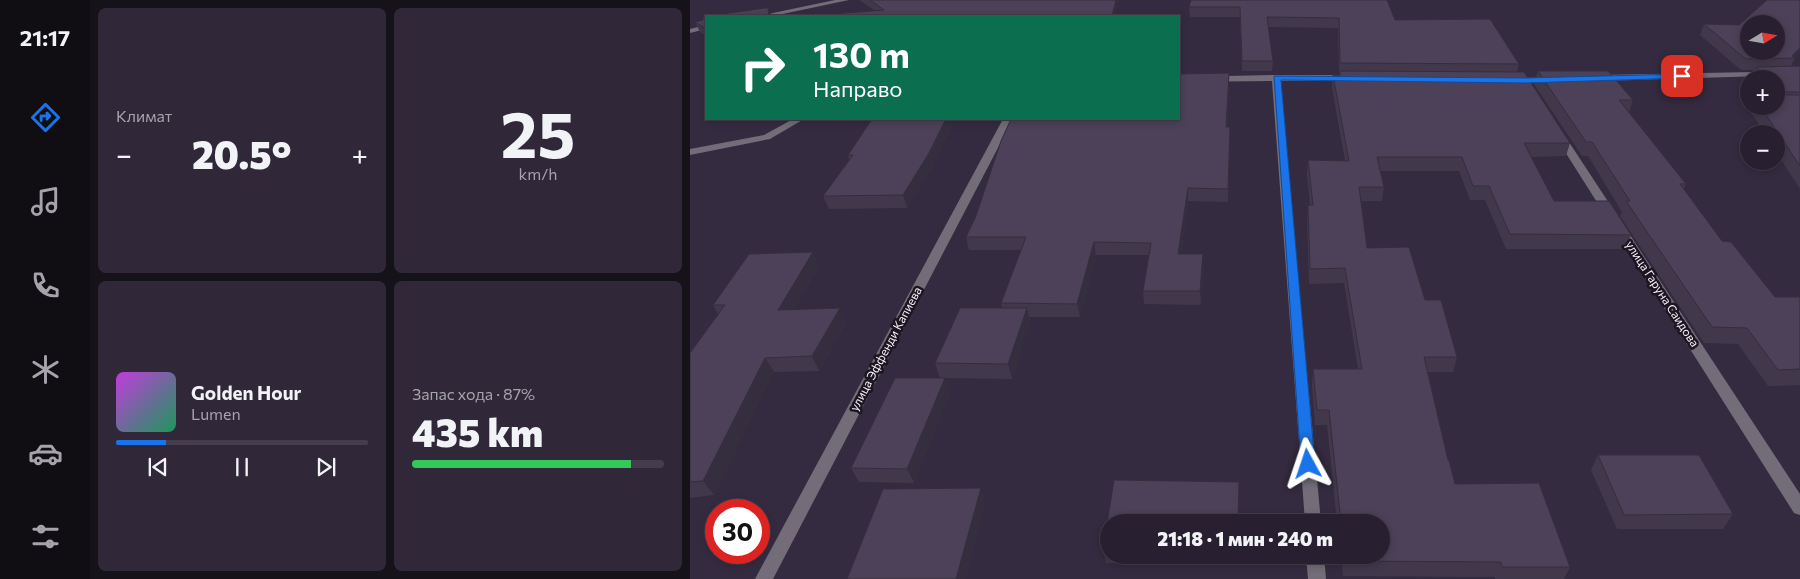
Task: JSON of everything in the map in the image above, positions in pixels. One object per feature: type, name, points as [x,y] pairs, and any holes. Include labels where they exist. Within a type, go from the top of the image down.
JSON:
[{"type":"street","points":[[769,15],[846,0]]},
{"type":"street","points":[[690,31],[705,28]]},
{"type":"street","points":[[1594,78],[1800,73]]},
{"type":"street","points":[[1276,78],[1312,514]]},
{"type":"street","points":[[1180,80],[1356,78]]},
{"type":"street","points":[[690,152],[767,137],[797,120]]},
{"type":"street","name":"улица Эффенди Капиева","points":[[764,579],[1007,120]]},
{"type":"street","name":"улица Гаруна Саидова","points":[[1552,122],[1800,508]]},
{"type":"street","points":[[1316,564],[1317,579]]},
{"type":"building","points":[[870,0],[1116,0],[1112,15],[819,15],[884,10]]},
{"type":"building","points":[[1191,0],[1387,0],[1395,20],[1490,19],[1519,64],[1340,63],[1339,18],[1267,17],[1273,61],[1242,61],[1240,7],[1189,7]]},
{"type":"building","points":[[1767,0],[1800,0],[1800,48],[1792,56],[1795,58],[1785,58],[1785,15],[1750,15]]},
{"type":"building","points":[[768,8],[769,15],[714,15]]},
{"type":"building","points":[[705,16],[705,28],[695,22],[703,20]]},
{"type":"building","points":[[1704,24],[1740,24],[1740,54]]},
{"type":"building","points":[[1800,66],[1800,92],[1785,91],[1785,70],[1760,70],[1756,67]]},
{"type":"building","points":[[1340,71],[1524,72],[1570,143],[1524,143],[1554,201],[1609,201],[1631,235],[1510,234],[1489,186],[1473,186],[1462,157],[1377,157],[1384,187],[1359,187],[1367,248],[1409,247],[1425,300],[1441,300],[1457,357],[1424,357],[1455,484],[1539,483],[1570,567],[1502,567],[1501,562],[1390,561],[1390,514],[1340,514],[1329,410],[1317,410],[1313,369],[1362,369],[1345,268],[1310,269],[1308,205],[1313,205],[1308,160],[1349,161],[1333,75],[1340,75]]},
{"type":"building","points":[[1538,71],[1608,71],[1633,100],[1619,100],[1686,184],[1680,184],[1722,241],[1731,242],[1775,297],[1800,297],[1800,369],[1778,370],[1747,328],[1712,327],[1626,201],[1630,201],[1592,142],[1586,142]]},
{"type":"building","points":[[1229,73],[1226,127],[1230,127],[1228,189],[1188,188],[1178,254],[1203,254],[1200,291],[1143,291],[1151,243],[1094,242],[1077,304],[1001,303],[1026,237],[966,237],[976,216],[1001,141],[1011,120],[1180,120],[1180,74]]},
{"type":"building","points":[[1785,95],[1800,95],[1800,166],[1785,144],[1785,125],[1773,125],[1766,115],[1785,115]]},
{"type":"building","points":[[871,120],[946,120],[929,153],[903,195],[823,196],[853,155],[848,155]]},
{"type":"building","points":[[813,252],[778,310],[840,308],[812,356],[765,358],[703,481],[690,482],[690,353],[725,305],[713,305],[749,254]]},
{"type":"building","points":[[960,308],[1027,308],[1008,364],[935,363]]},
{"type":"building","points":[[895,378],[945,378],[907,469],[851,468]]},
{"type":"building","points":[[1598,455],[1699,455],[1733,514],[1624,515]]},
{"type":"building","points":[[1114,480],[1239,482],[1238,514],[1109,514]]},
{"type":"building","points":[[981,488],[956,579],[847,579],[883,489]]},
{"type":"route","points":[[1308,464],[1276,78],[1525,80],[1682,76]]}]
